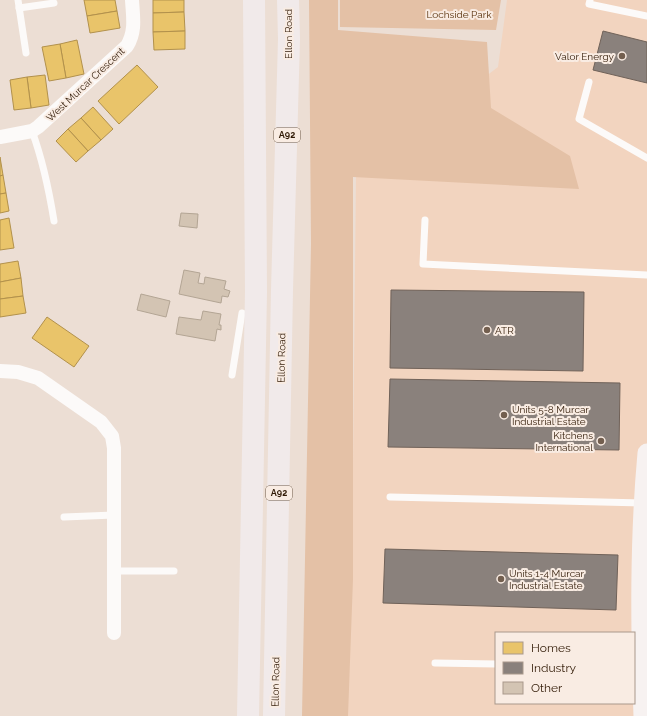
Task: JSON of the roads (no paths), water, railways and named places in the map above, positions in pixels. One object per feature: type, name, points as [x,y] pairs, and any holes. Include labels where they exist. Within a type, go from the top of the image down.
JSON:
[{"type":"main road","name":"A92","points":[[248,716],[256,292],[254,0]]},
{"type":"main road","name":"Ellon Road","points":[[274,716],[282,298],[289,39],[288,0]]},
{"type":"street","name":"West Murcar Crescent","points":[[0,137],[32,131],[38,127],[127,46],[132,38],[134,29],[132,0]]},
{"type":"street","points":[[0,371],[18,372],[38,378],[102,422],[110,431],[114,448],[114,633]]},
{"type":"street","points":[[644,713],[638,665],[646,464]]},
{"type":"lane","points":[[18,0],[26,53]]},
{"type":"lane","points":[[590,0],[589,4],[647,16]]},
{"type":"lane","points":[[19,8],[54,3]]},
{"type":"lane","points":[[589,82],[579,119],[647,158]]},
{"type":"lane","points":[[32,131],[40,151],[45,170],[54,221]]},
{"type":"lane","points":[[425,220],[423,264],[647,276]]},
{"type":"lane","points":[[232,375],[242,314]]},
{"type":"lane","points":[[390,497],[644,503]]},
{"type":"lane","points":[[64,517],[114,515]]},
{"type":"lane","points":[[114,571],[174,570]]},
{"type":"lane","points":[[435,664],[495,664]]},
{"type":"place","name":"Valor Energy","points":[[622,56]]},
{"type":"place","name":"ATR","points":[[487,330]]},
{"type":"place","name":"Units 5-8 Murcar Industrial Estate","points":[[504,415]]},
{"type":"place","name":"Kitchens International","points":[[601,441]]},
{"type":"place","name":"Units 1-4 Murcar Industrial Estate","points":[[501,579]]},
{"type":"park label","name":"Lochside Park","points":[[459,14]]}]
